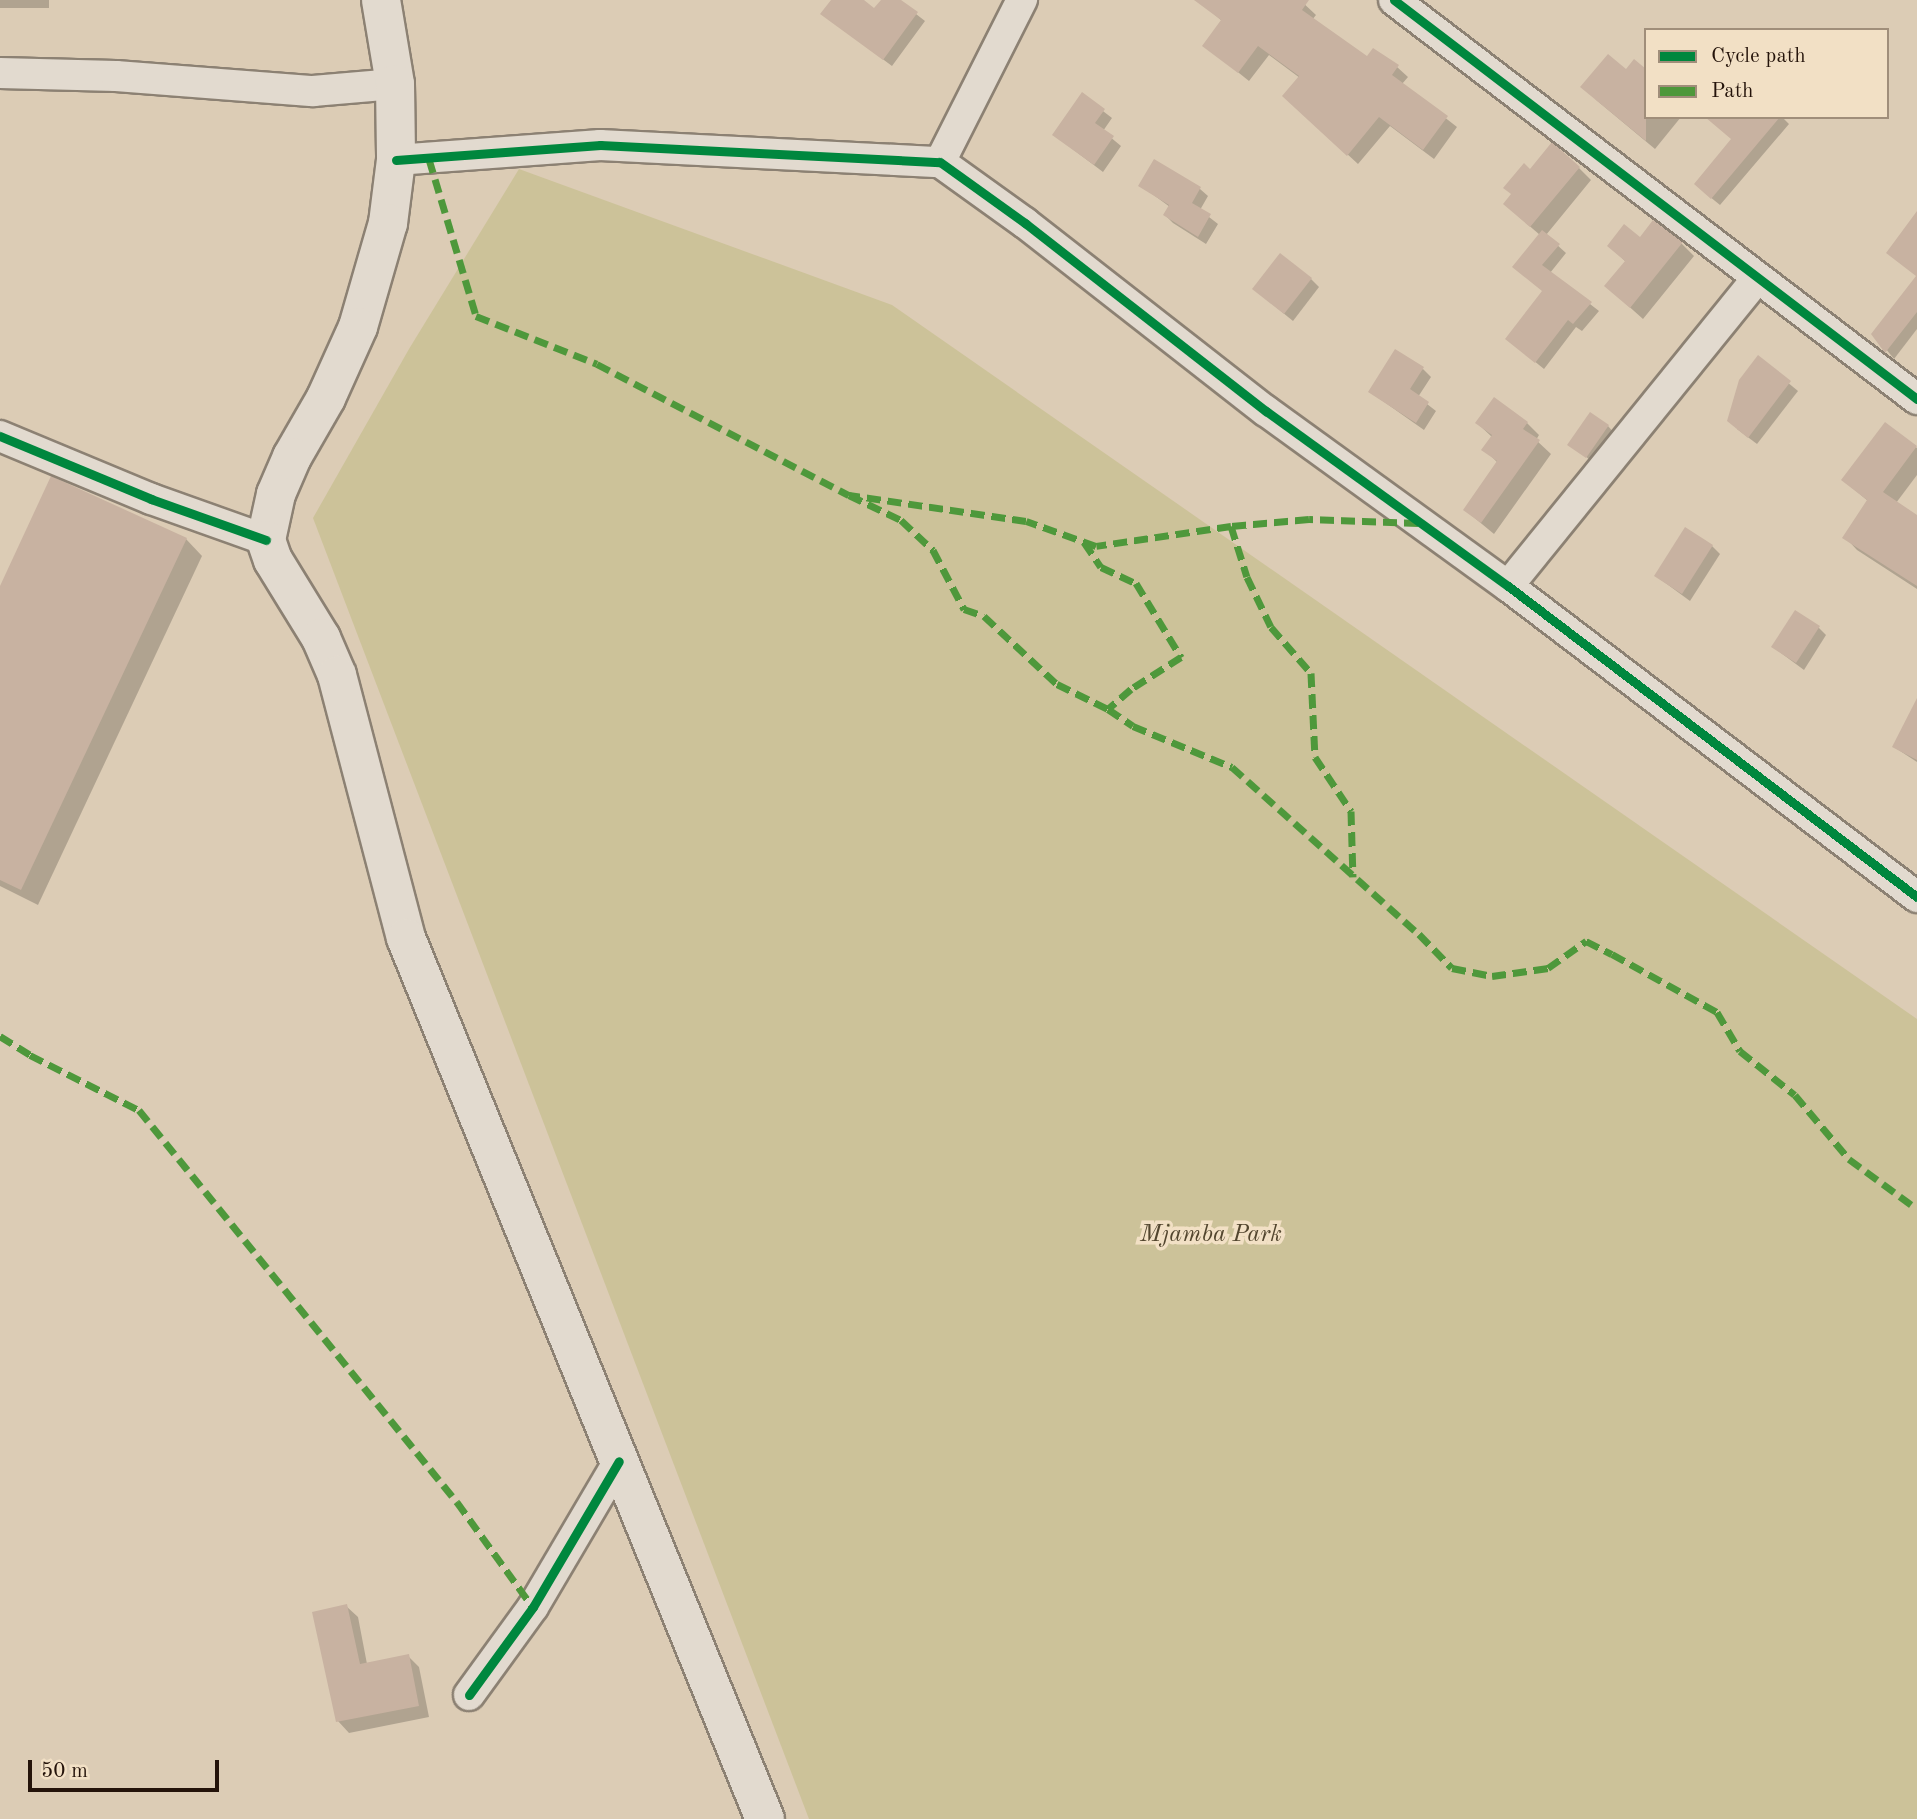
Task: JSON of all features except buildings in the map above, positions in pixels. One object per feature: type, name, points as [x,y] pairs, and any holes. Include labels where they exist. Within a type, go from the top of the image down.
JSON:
[{"type":"main road","points":[[381,0],[395,84],[396,160],[388,223],[358,327],[326,398],[292,457],[276,494],[267,540],[273,560],[321,638],[337,675],[406,938],[765,1819]]},
{"type":"street","points":[[940,162],[1022,0]]},
{"type":"street","points":[[1394,0],[1917,399]]},
{"type":"street","points":[[0,73],[116,76],[313,91],[395,84]]},
{"type":"street","points":[[396,160],[600,145],[940,162],[1025,223],[1266,411],[1508,586],[1917,897]]},
{"type":"street","points":[[1508,586],[1757,279]]},
{"type":"street","points":[[0,436],[151,499],[267,540]]},
{"type":"street","points":[[469,1695],[533,1607],[619,1461]]},
{"type":"green space","name":"Mjamba Park","points":[[519,169],[892,305],[1917,1019],[1917,1819],[809,1819],[313,518],[409,349]]},
{"type":"marked path","points":[[429,159],[476,316],[597,364],[849,495]]},
{"type":"marked path","points":[[1418,523],[1309,519],[1231,526],[1096,546],[1026,521],[849,495],[901,520],[933,550],[964,609],[984,616],[1057,684],[1108,709],[1133,726],[1232,767],[1419,934],[1452,968],[1492,976],[1548,968],[1586,941],[1612,954],[1717,1012],[1740,1051],[1795,1095],[1849,1159],[1917,1209]]},
{"type":"marked path","points":[[1231,526],[1247,577],[1271,627],[1311,673],[1315,757],[1351,811],[1353,877]]},
{"type":"marked path","points":[[1084,542],[1101,567],[1136,583],[1181,657],[1131,689],[1108,709]]},
{"type":"marked path","points":[[0,1036],[30,1055],[139,1110],[457,1502],[532,1606]]},
{"type":"cycle path","points":[[1394,0],[1917,399]]},
{"type":"cycle path","points":[[396,160],[600,145],[940,162],[1025,223],[1266,411],[1508,586],[1917,897]]},
{"type":"cycle path","points":[[0,436],[151,499],[266,540]]},
{"type":"cycle path","points":[[469,1695],[533,1607],[619,1461]]}]
